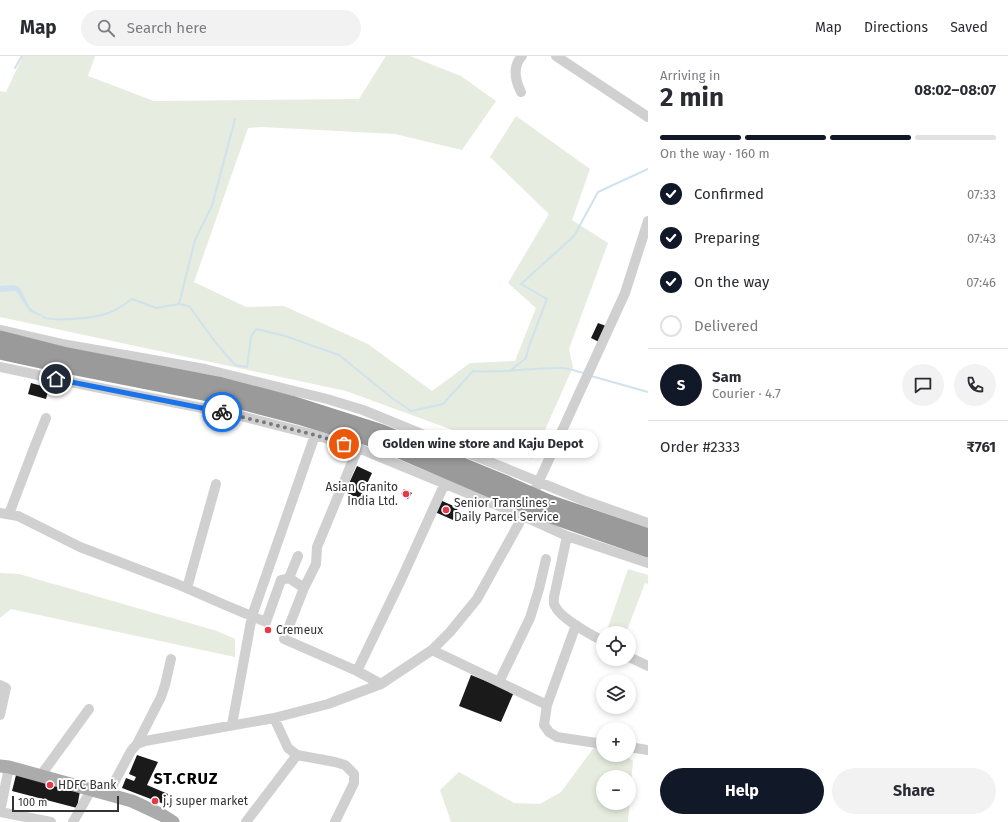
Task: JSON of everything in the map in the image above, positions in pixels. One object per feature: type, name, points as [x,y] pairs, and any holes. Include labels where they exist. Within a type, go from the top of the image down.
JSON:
[{"type":"highway","points":[[0,338],[63,354],[218,384],[291,403],[382,432],[504,489],[648,550]]},
{"type":"highway","points":[[0,352],[218,396],[302,418],[374,440],[504,489]]},
{"type":"highway","points":[[547,508],[648,536]]},
{"type":"main road","points":[[5,766],[132,801],[162,815],[173,822]]},
{"type":"street","points":[[521,92],[515,77],[516,68],[522,56]]},
{"type":"street","points":[[556,56],[648,117]]},
{"type":"street","points":[[137,744],[145,741],[274,718],[328,704],[381,684],[432,650],[450,632],[476,599],[523,516],[540,482],[625,292],[648,221]]},
{"type":"street","points":[[0,330],[62,344],[205,369],[327,399],[363,410],[583,500],[648,523]]},
{"type":"street","points":[[0,367],[233,414],[315,435],[358,448],[523,516],[567,536],[648,563]]},
{"type":"street","points":[[46,418],[5,514],[18,516],[80,547],[187,588],[266,622],[281,580],[289,578],[304,588]]},
{"type":"street","points":[[232,725],[252,616],[315,435]]},
{"type":"street","points":[[358,448],[317,547],[316,564],[304,588],[284,639],[357,671],[381,684]]},
{"type":"street","points":[[187,588],[216,484]]},
{"type":"street","points":[[357,671],[445,484]]},
{"type":"street","points":[[567,536],[554,597],[554,605],[560,613],[596,637]]},
{"type":"street","points":[[289,578],[298,556]]},
{"type":"street","points":[[499,682],[530,618],[546,559]]},
{"type":"street","points":[[576,625],[547,704],[544,725],[549,732],[557,737],[596,743]]},
{"type":"street","points":[[432,650],[547,704]]},
{"type":"street","points":[[108,794],[131,751],[137,744],[161,697],[171,659]]},
{"type":"street","points":[[636,660],[648,666]]},
{"type":"street","points":[[0,686],[6,688],[0,715]]},
{"type":"street","points":[[41,775],[88,709]]},
{"type":"street","points":[[274,718],[288,748],[297,755],[345,765],[354,774],[354,783],[335,822]]},
{"type":"street","points":[[636,748],[648,750]]},
{"type":"street","points":[[246,822],[297,755]]},
{"type":"street","points":[[5,766],[0,812],[51,822]]},
{"type":"street","points":[[73,822],[91,790]]},
{"type":"shaded area","points":[[23,56],[95,56],[88,76],[154,101],[359,99],[386,56],[410,56],[461,76],[496,101],[462,150],[395,134],[262,127],[248,128],[194,282],[246,307],[284,306],[368,344],[432,391],[470,363],[515,361],[536,308],[508,283],[549,214],[490,157],[516,116],[590,169],[572,220],[608,243],[569,349],[573,367],[532,459],[346,391],[0,317],[0,91],[6,92]]},
{"type":"shaded area","points":[[628,569],[648,575],[648,584],[645,583],[629,626],[608,626]]},
{"type":"shaded area","points":[[0,573],[19,574],[217,631],[235,639],[235,657],[11,609],[0,618]]},
{"type":"shaded area","points":[[596,745],[596,762],[633,762],[632,770],[596,770],[596,810],[629,810],[628,822],[451,822],[440,790],[459,772],[514,803],[540,804],[561,792]]},
{"type":"water","points":[[14,285],[20,288],[30,308],[46,318],[30,312],[16,291],[0,292],[0,286]]},
{"type":"building","points":[[598,323],[606,326],[599,342],[591,338]]},
{"type":"building","points":[[31,383],[49,388],[46,399],[28,394]]},
{"type":"building","points":[[357,466],[372,473],[360,499],[345,492]]},
{"type":"building","name":"Asian Granito India Ltd.","points":[[404,489],[412,493],[408,499],[401,494]]},
{"type":"building","name":"Senior Translines - Daily Parcel Service","points":[[440,500],[458,508],[453,520],[435,512]]},
{"type":"building","points":[[471,675],[514,692],[501,722],[459,706]]},
{"type":"building","points":[[137,755],[158,762],[147,785],[168,794],[164,804],[122,788],[126,778],[134,781],[136,777],[129,774]]},
{"type":"building","points":[[16,775],[80,791],[77,808],[12,791]]},
{"type":"waterway","points":[[15,68],[22,56]]},
{"type":"waterway","points":[[179,304],[195,240],[212,206],[235,119]]},
{"type":"waterway","points":[[510,371],[526,358],[547,299],[521,284],[574,236],[598,192],[648,169]]},
{"type":"waterway","points":[[43,317],[63,319],[97,316],[114,311],[132,299],[156,308],[179,304],[189,306],[216,343],[235,365],[247,367],[251,337],[256,329],[285,336],[339,355],[392,398],[411,411],[443,404],[473,371],[496,372],[540,368],[563,368],[584,373]]},
{"type":"waterway","points":[[591,376],[648,392]]},
{"type":"way so far","points":[[222,412],[315,435],[344,444]]},
{"type":"place","name":"Golden wine store and Kaju Depot","points":[[344,444]]},
{"type":"place","name":"Asian Granito India Ltd.","points":[[406,494]]},
{"type":"place","name":"Senior Translines - Daily Parcel Service","points":[[446,510]]},
{"type":"place","name":"Cremeux","points":[[268,630]]},
{"type":"place","name":"HDFC Bank","points":[[50,785]]},
{"type":"place","name":"j.j super market","points":[[155,801]]},
{"type":"district","name":"ST.CRUZ","points":[[186,778]]},
{"type":"route","points":[[56,379],[222,412]]}]
